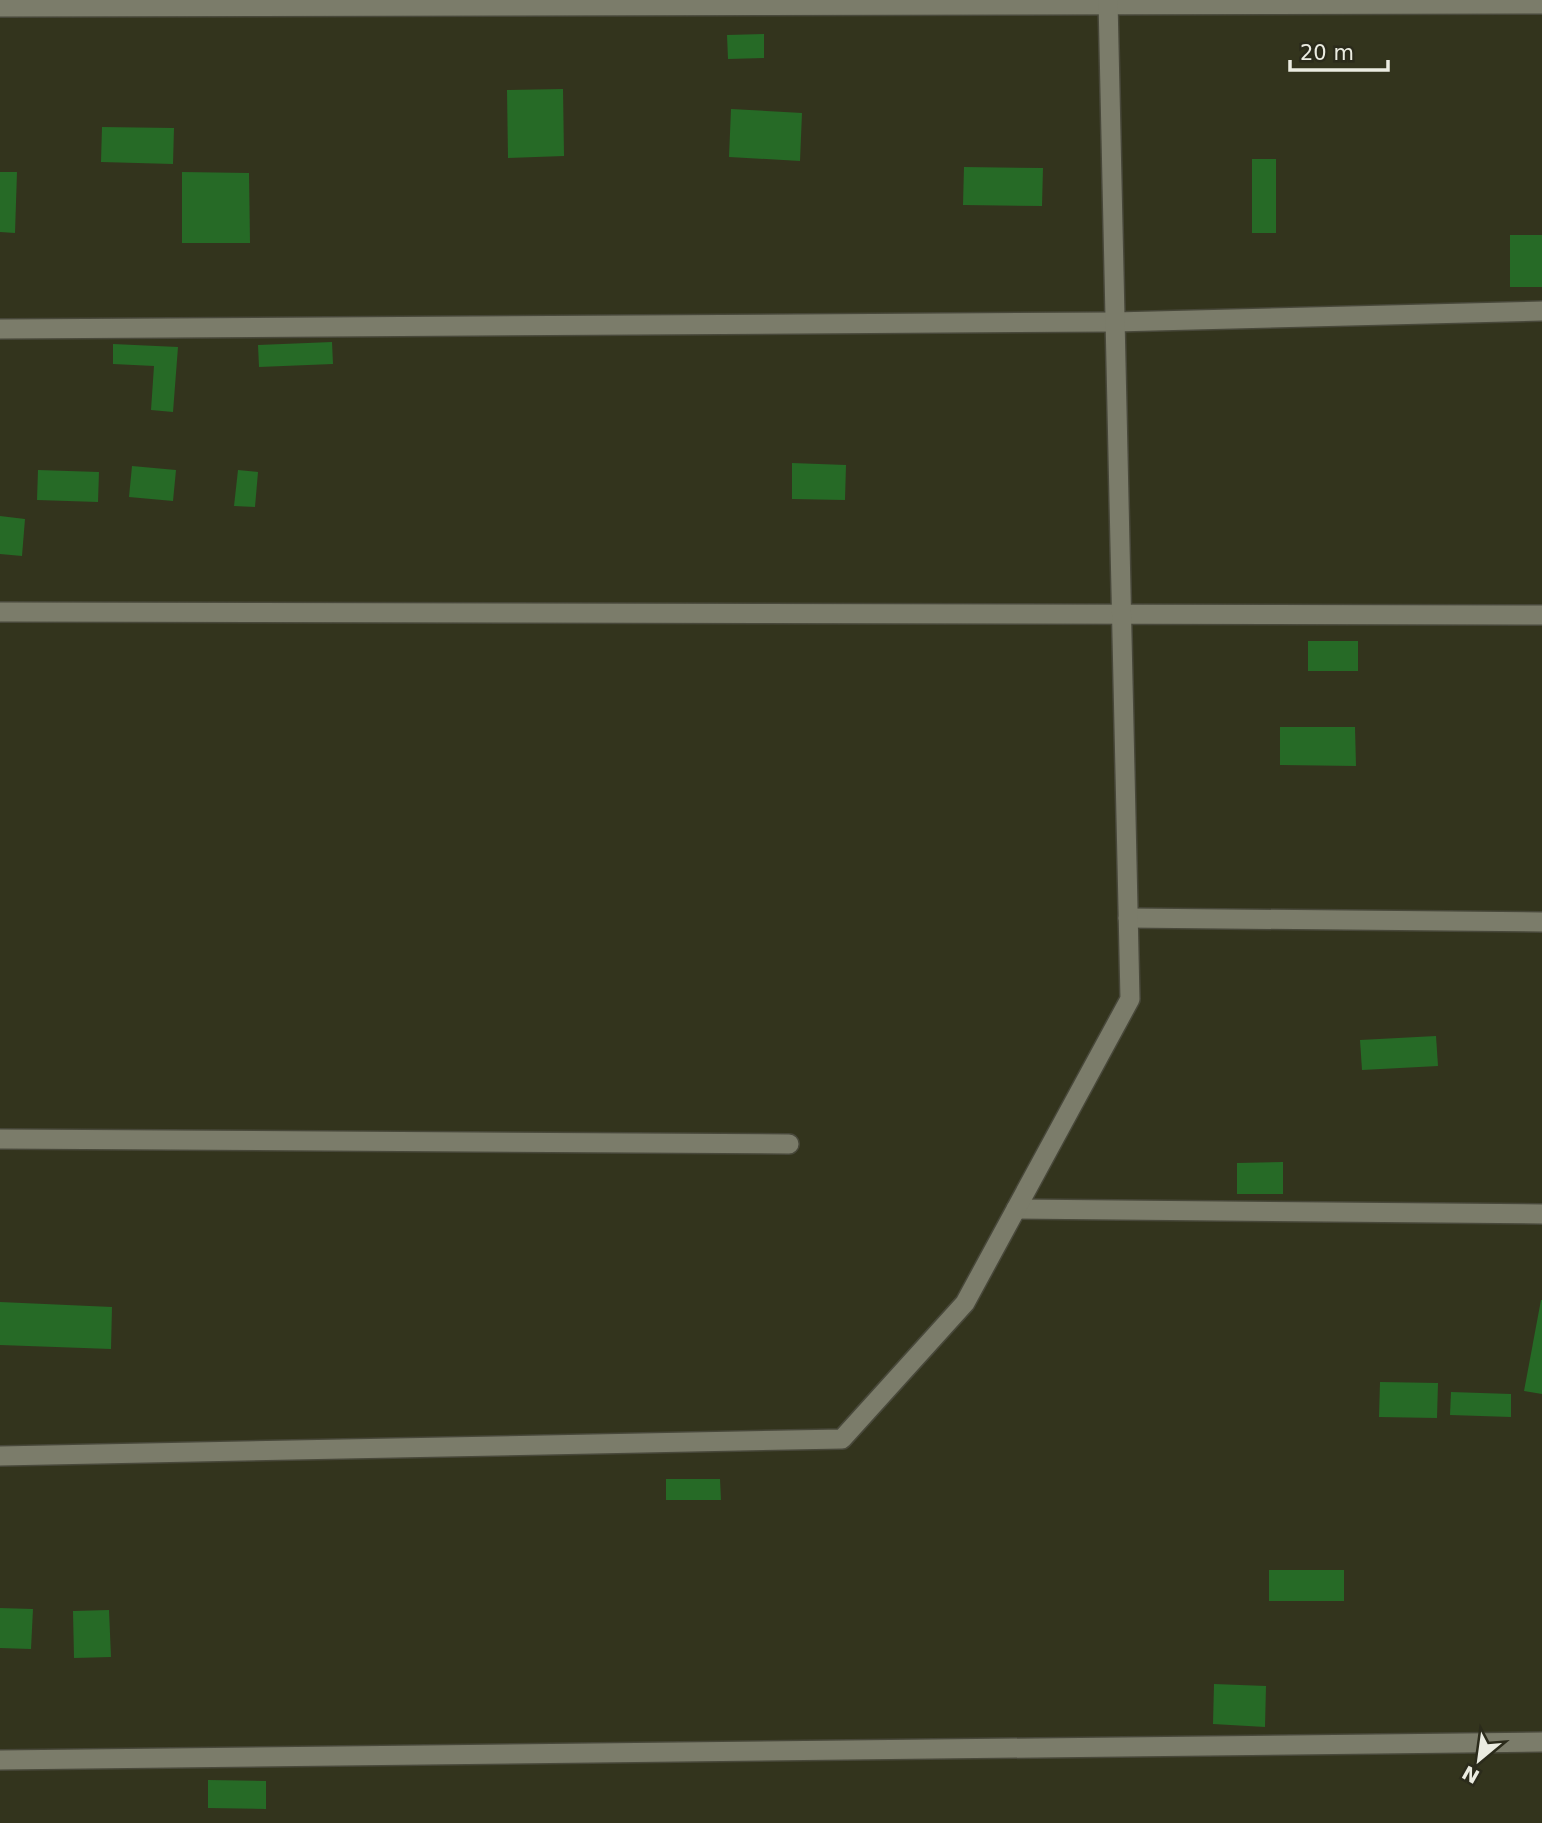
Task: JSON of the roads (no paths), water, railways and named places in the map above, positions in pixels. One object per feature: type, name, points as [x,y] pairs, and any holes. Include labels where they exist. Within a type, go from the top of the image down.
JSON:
[{"type":"street","points":[[0,1456],[842,1439],[965,1303],[1130,999],[1108,2]]},
{"type":"street","points":[[0,7],[1108,2],[1542,4]]},
{"type":"street","points":[[0,329],[1115,323],[1542,311]]},
{"type":"street","points":[[0,612],[1542,615]]},
{"type":"street","points":[[1128,918],[1542,922]]},
{"type":"street","points":[[0,1139],[789,1144]]},
{"type":"street","points":[[1016,1209],[1542,1214]]},
{"type":"street","points":[[0,1760],[1542,1742]]}]
